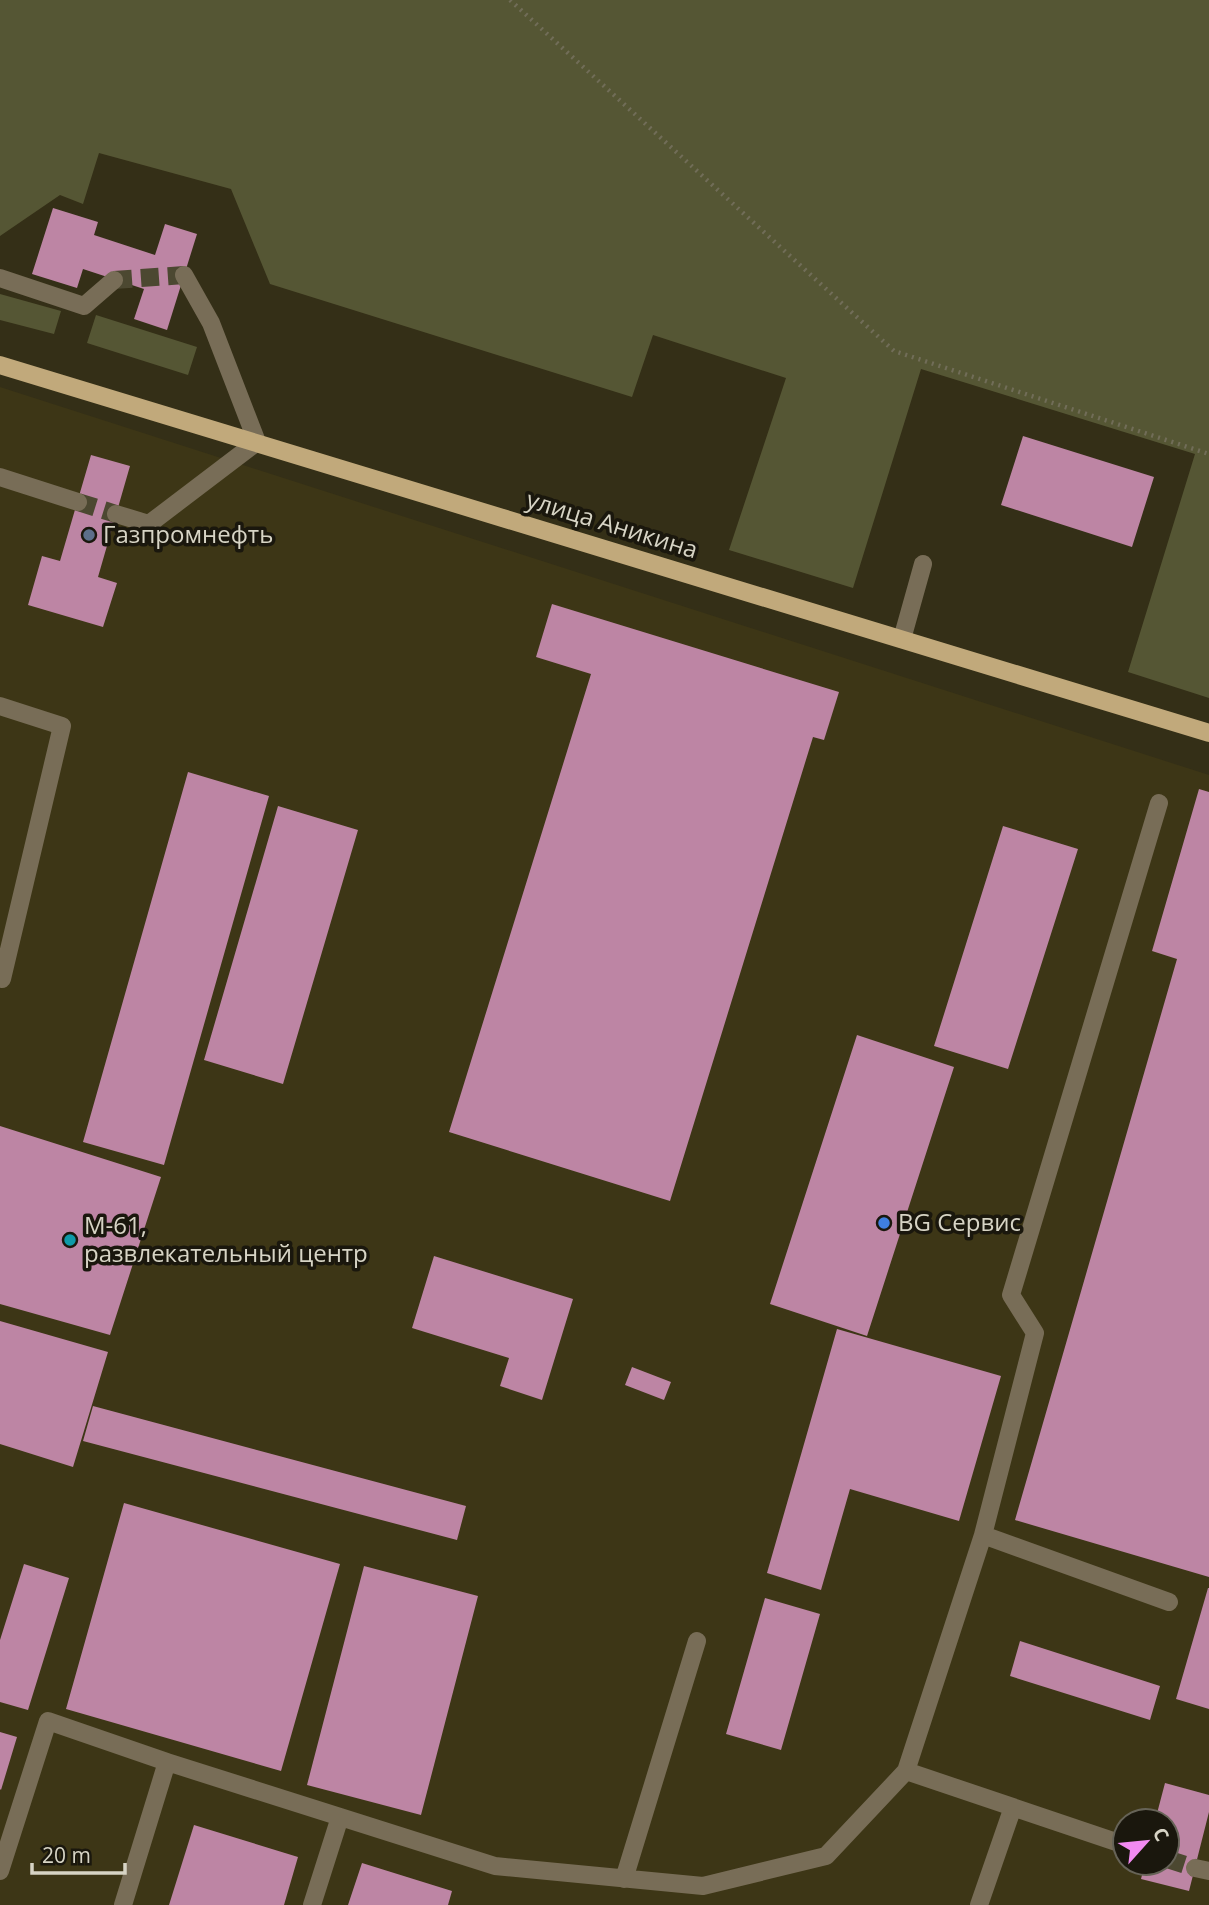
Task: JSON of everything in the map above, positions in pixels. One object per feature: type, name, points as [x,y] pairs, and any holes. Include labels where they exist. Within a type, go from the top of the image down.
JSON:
[{"type":"main road","name":"улица Аникина","points":[[0,365],[1209,733]]},
{"type":"lane","points":[[116,514],[149,524],[257,442],[211,323],[184,275]]},
{"type":"lane","points":[[0,278],[84,306],[114,279]]},
{"type":"lane","points":[[0,477],[78,502]]},
{"type":"lane","points":[[902,639],[923,564]]},
{"type":"lane","points":[[0,706],[62,726],[2,979]]},
{"type":"lane","points":[[0,1871],[48,1721],[167,1762],[495,1866],[704,1886],[826,1856],[906,1771],[983,1535],[1035,1333],[1012,1295],[1159,803]]},
{"type":"lane","points":[[983,1535],[1169,1602]]},
{"type":"lane","points":[[624,1879],[697,1641]]},
{"type":"lane","points":[[123,1905],[167,1762]]},
{"type":"lane","points":[[906,1771],[1111,1840]]},
{"type":"lane","points":[[979,1905],[1013,1807]]},
{"type":"lane","points":[[312,1905],[340,1817]]},
{"type":"path","points":[[510,0],[894,351],[1209,454]]},
{"type":"shaded area","points":[[0,387],[1209,775],[1209,1905],[0,1905]]},
{"type":"green space","points":[[0,0],[1209,0],[1209,698],[1128,672],[1195,454],[921,369],[853,588],[729,550],[786,378],[653,335],[632,397],[270,284],[231,189],[99,153],[83,204],[60,195],[0,236]]},
{"type":"green space","points":[[0,294],[61,311],[54,334],[0,320]]},
{"type":"green space","points":[[96,315],[197,347],[188,375],[87,343]]},
{"type":"building","points":[[53,208],[98,222],[94,235],[155,255],[165,224],[197,234],[167,330],[134,319],[144,289],[83,269],[77,288],[32,274]]},
{"type":"building","points":[[1023,436],[1154,477],[1132,547],[1001,505]]},
{"type":"building","name":"Газпромнефть","points":[[91,455],[130,466],[98,577],[117,583],[103,627],[28,605],[42,556],[60,561]]},
{"type":"building","points":[[552,604],[839,692],[824,740],[813,737],[670,1201],[449,1132],[591,674],[536,657]]},
{"type":"building","points":[[188,772],[269,796],[164,1165],[83,1142]]},
{"type":"building","points":[[1199,789],[1209,792],[1209,1577],[1015,1520],[1177,959],[1152,951]]},
{"type":"building","points":[[278,806],[358,830],[283,1084],[204,1060]]},
{"type":"building","points":[[1003,826],[1078,849],[1008,1069],[934,1046]]},
{"type":"building","points":[[857,1035],[954,1067],[867,1336],[770,1304]]},
{"type":"building","name":"M-61, развлекательный центр","points":[[0,1126],[161,1177],[110,1335],[0,1304]]},
{"type":"building","points":[[434,1256],[573,1299],[542,1400],[500,1386],[509,1358],[412,1328]]},
{"type":"building","points":[[0,1321],[108,1352],[73,1467],[0,1444]]},
{"type":"building","points":[[837,1329],[1001,1376],[959,1521],[850,1489],[821,1590],[767,1573]]},
{"type":"building","points":[[632,1367],[671,1382],[664,1400],[625,1385]]},
{"type":"building","points":[[93,1406],[466,1506],[457,1540],[83,1441]]},
{"type":"building","points":[[124,1503],[340,1564],[281,1771],[66,1709]]},
{"type":"building","points":[[24,1564],[69,1578],[28,1710],[0,1702],[0,1640]]},
{"type":"building","points":[[364,1566],[478,1596],[421,1815],[307,1785]]},
{"type":"building","points":[[1209,1588],[1209,1709],[1176,1699]]},
{"type":"building","points":[[765,1598],[820,1614],[781,1750],[726,1734]]},
{"type":"building","points":[[1020,1641],[1160,1686],[1150,1720],[1010,1676]]},
{"type":"building","points":[[0,1732],[17,1737],[1,1790],[0,1789]]},
{"type":"building","points":[[1165,1783],[1209,1795],[1209,1812],[1189,1891],[1141,1879],[1181,1877],[1181,1807],[1159,1807]]},
{"type":"building","points":[[194,1825],[298,1857],[284,1905],[169,1905]]},
{"type":"building","points":[[362,1863],[452,1891],[448,1905],[348,1905]]},
{"type":"tunnel","points":[[114,280],[184,275]]},
{"type":"tunnel","points":[[78,502],[116,514]]},
{"type":"tunnel","points":[[1181,1864],[1195,1868]]},
{"type":"place","name":"Газпромнефть","points":[[89,535]]},
{"type":"place","name":"BG Сервис","points":[[884,1223]]},
{"type":"place","name":"M-61, развлекательный центр","points":[[70,1240]]}]
